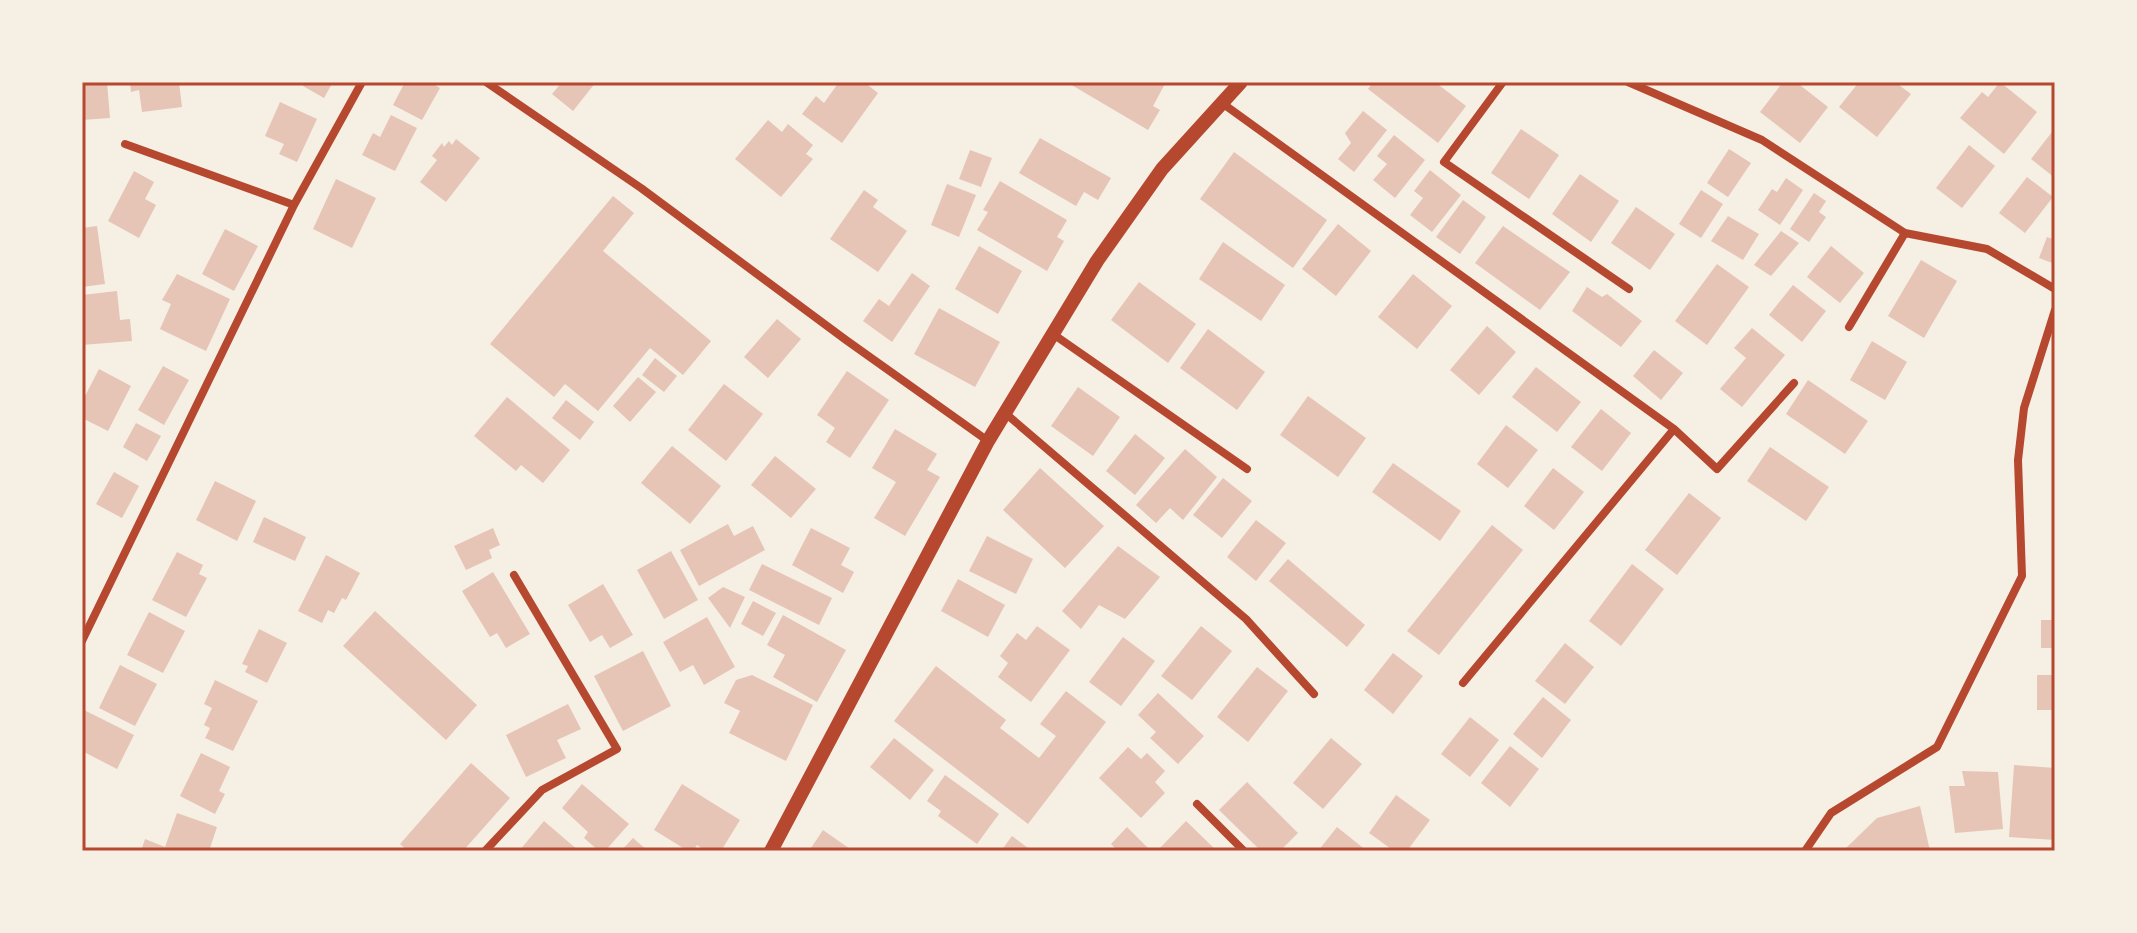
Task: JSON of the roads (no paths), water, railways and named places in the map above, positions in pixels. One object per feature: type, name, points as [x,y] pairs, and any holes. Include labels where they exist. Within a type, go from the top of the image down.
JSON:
[{"type":"street","points":[[82,641],[294,205],[362,82]]},
{"type":"street","points":[[486,82],[641,188],[988,441]]},
{"type":"street","points":[[771,851],[988,441],[1097,261],[1162,169],[1241,82]]},
{"type":"street","points":[[1503,82],[1444,162],[1629,289]]},
{"type":"street","points":[[1628,82],[1762,140],[1905,233],[1987,249],[2055,289]]},
{"type":"street","points":[[1221,102],[1674,429],[1717,469],[1794,383]]},
{"type":"street","points":[[125,144],[294,205]]},
{"type":"street","points":[[1849,327],[1905,233]]},
{"type":"street","points":[[1805,851],[1831,813],[1937,747],[2022,576],[2018,460],[2024,408],[2055,310]]},
{"type":"street","points":[[1053,334],[1247,469]]},
{"type":"street","points":[[1005,413],[1246,619],[1314,694]]},
{"type":"street","points":[[1463,683],[1674,429]]},
{"type":"street","points":[[485,851],[542,790],[617,749],[514,575]]},
{"type":"street","points":[[1197,804],[1244,851]]}]
